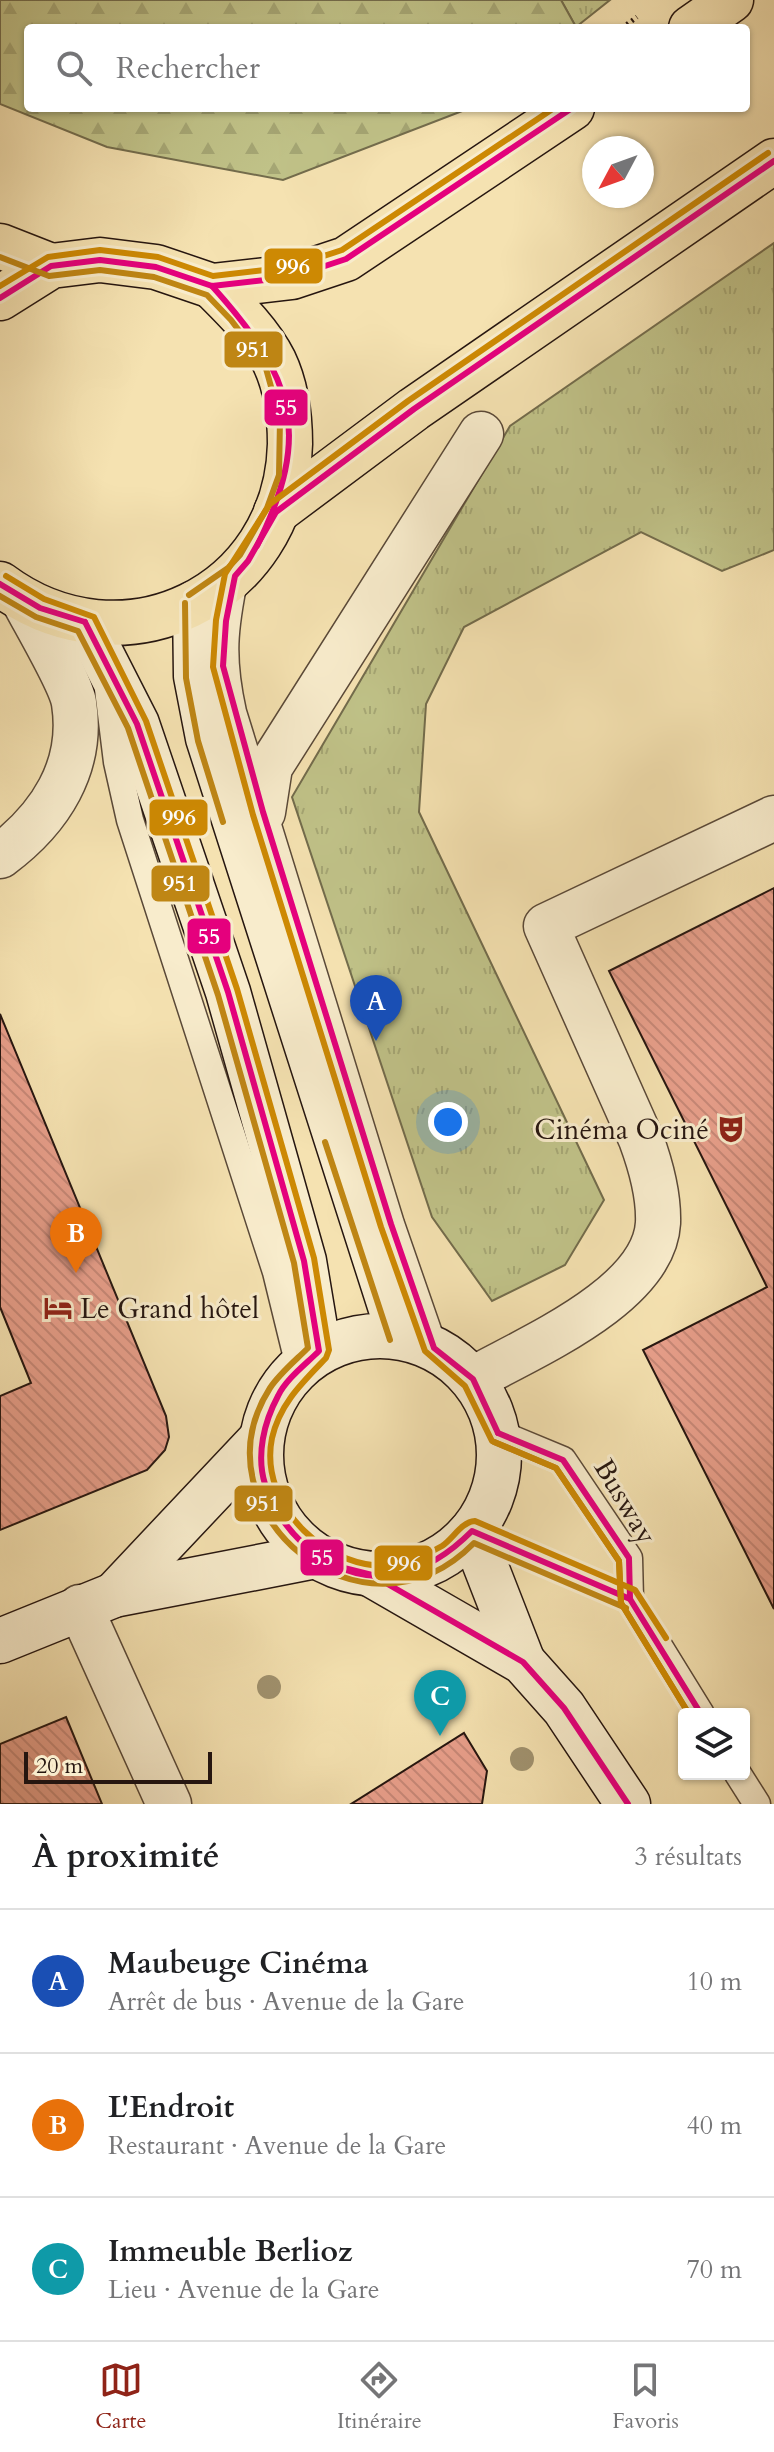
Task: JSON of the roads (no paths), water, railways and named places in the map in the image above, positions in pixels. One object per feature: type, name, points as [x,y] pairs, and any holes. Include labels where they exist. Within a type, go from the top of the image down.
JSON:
[{"type":"main road","points":[[697,24],[731,0]]},
{"type":"main road","points":[[0,298],[51,266],[100,260],[156,267],[212,286],[292,277],[346,259],[566,112]]},
{"type":"main road","points":[[276,512],[414,409],[774,161]]},
{"type":"main road","points":[[0,246],[51,266]]},
{"type":"main road","points":[[13,593],[55,616],[85,622],[154,619],[195,603],[235,576],[248,561],[276,512],[289,477],[290,418],[274,361],[239,313],[212,286]]},
{"type":"main road","points":[[263,812],[270,767],[481,434]]},
{"type":"main road","points":[[2,854],[55,804],[71,764],[74,702],[13,593]]},
{"type":"main road","points":[[195,603],[196,676],[208,738],[417,1342]]},
{"type":"main road","points":[[85,622],[137,724],[228,992],[304,1261],[309,1358]]},
{"type":"main road","points":[[473,1379],[578,1320],[628,1283],[652,1246],[658,1225],[652,1171],[641,1139],[546,926],[774,818]]},
{"type":"main road","points":[[359,1337],[417,1342],[473,1379],[488,1405],[498,1433],[499,1468],[491,1501],[472,1531],[444,1556],[410,1571],[372,1575],[343,1569],[316,1556],[290,1535],[271,1505],[261,1473],[261,1439],[268,1412],[281,1387],[309,1358],[359,1337]]},
{"type":"main road","points":[[97,1601],[261,1439]]},
{"type":"main road","points":[[472,1531],[523,1662]]},
{"type":"main road","points":[[0,1641],[97,1601],[316,1556]]},
{"type":"main road","points":[[372,1575],[523,1662],[564,1708],[628,1804]]},
{"type":"main road","points":[[97,1601],[169,1804]]},
{"type":"lane","points":[[235,576],[226,621],[223,666],[233,712],[387,1209],[417,1342]]},
{"type":"lane","name":"Busway","points":[[498,1433],[563,1460],[629,1558],[630,1599]]},
{"type":"lane","points":[[472,1531],[630,1599],[697,1708]]},
{"type":"lane","points":[[742,1780],[757,1804]]},
{"type":"place","name":"Maubeuge Cinéma","points":[[376,1041]]},
{"type":"place","name":"Cinéma Ociné","points":[[731,1129]]},
{"type":"place","name":"L'Endroit","points":[[76,1273]]},
{"type":"place","name":"Le Grand hôtel","points":[[58,1308]]},
{"type":"place","name":"Immeuble Berlioz","points":[[440,1736]]}]
